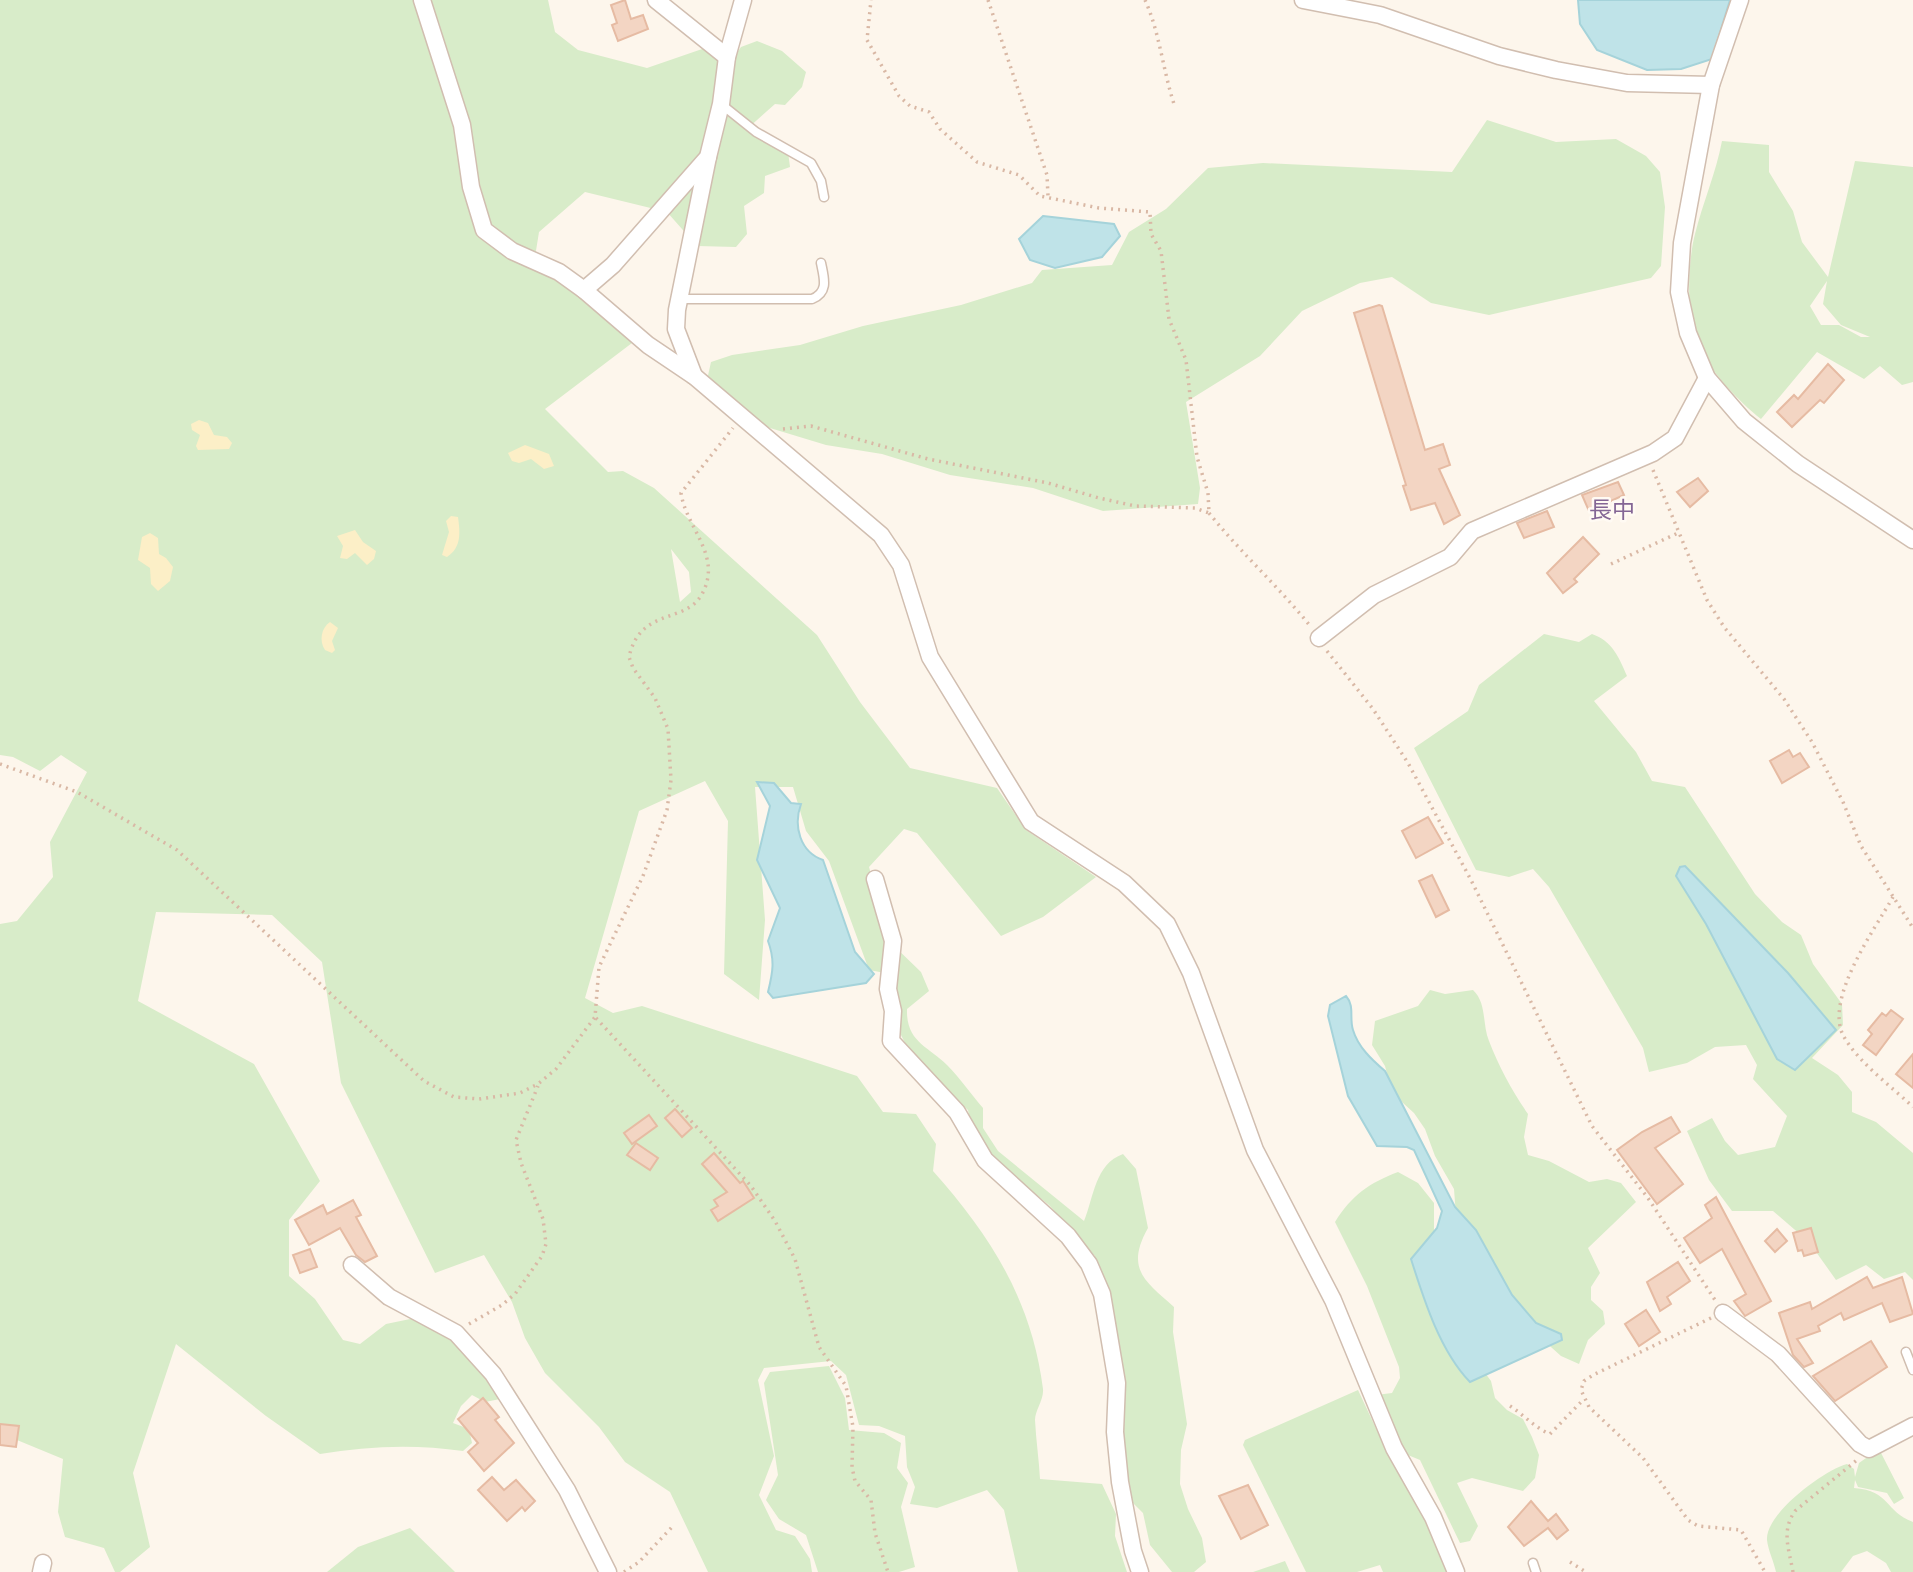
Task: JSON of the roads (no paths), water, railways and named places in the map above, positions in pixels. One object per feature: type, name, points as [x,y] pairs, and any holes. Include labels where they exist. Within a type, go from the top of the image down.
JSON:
[{"type":"street","points":[[422,0],[463,125],[471,187],[484,230],[512,251],[559,272],[583,290],[648,345],[694,376],[881,535],[897,555],[930,657],[1031,822],[1124,883],[1167,924],[1191,973],[1260,1161],[1333,1300],[1394,1448],[1433,1517],[1457,1572]]},
{"type":"street","points":[[656,0],[727,57]]},
{"type":"street","points":[[694,376],[676,329],[677,310],[721,104],[727,57],[743,0]]},
{"type":"street","points":[[1303,0],[1380,15],[1499,56],[1556,70],[1627,83],[1711,85]]},
{"type":"street","points":[[1740,0],[1711,85],[1679,269],[1683,318],[1707,378],[1744,421],[1776,447],[1913,540]]},
{"type":"street","points":[[583,290],[612,265],[708,157]]},
{"type":"street","points":[[1319,638],[1374,595],[1450,557],[1472,531],[1647,456],[1675,438],[1707,378]]},
{"type":"street","points":[[875,879],[893,941],[888,989],[893,1011],[891,1041],[957,1112],[985,1160],[1068,1236],[1089,1264],[1102,1294],[1117,1383],[1115,1432],[1120,1482],[1133,1552],[1140,1572]]},
{"type":"street","points":[[352,1265],[389,1297],[456,1333],[493,1374],[581,1516],[608,1572]]},
{"type":"street","points":[[1723,1312],[1778,1354],[1860,1444],[1869,1449],[1913,1426]]},
{"type":"lane","points":[[721,104],[756,132],[811,163],[821,181],[824,197]]},
{"type":"lane","points":[[681,299],[813,299],[819,296],[825,284],[821,263]]},
{"type":"lane","points":[[1906,1352],[1913,1370]]},
{"type":"water","points":[[1578,0],[1730,0],[1712,59],[1681,69],[1647,70],[1597,50],[1580,24]]},
{"type":"water","points":[[1043,216],[1114,224],[1120,236],[1102,257],[1055,268],[1030,260],[1019,239]]},
{"type":"water","points":[[757,782],[774,783],[791,803],[801,804],[798,821],[800,837],[809,851],[823,860],[855,952],[874,974],[866,983],[773,998],[768,992],[772,954],[768,941],[780,908],[757,860],[770,806]]},
{"type":"water","points":[[1685,866],[1788,973],[1836,1030],[1795,1070],[1777,1059],[1706,924],[1676,876],[1680,867]]},
{"type":"water","points":[[1346,996],[1358,1042],[1370,1058],[1385,1071],[1455,1207],[1476,1230],[1512,1295],[1536,1323],[1561,1334],[1562,1340],[1470,1382],[1450,1355],[1434,1324],[1411,1259],[1437,1228],[1442,1211],[1414,1150],[1407,1147],[1377,1146],[1348,1096],[1328,1016],[1330,1005]]},
{"type":"district","name":"長中","points":[[1612,510]]}]
